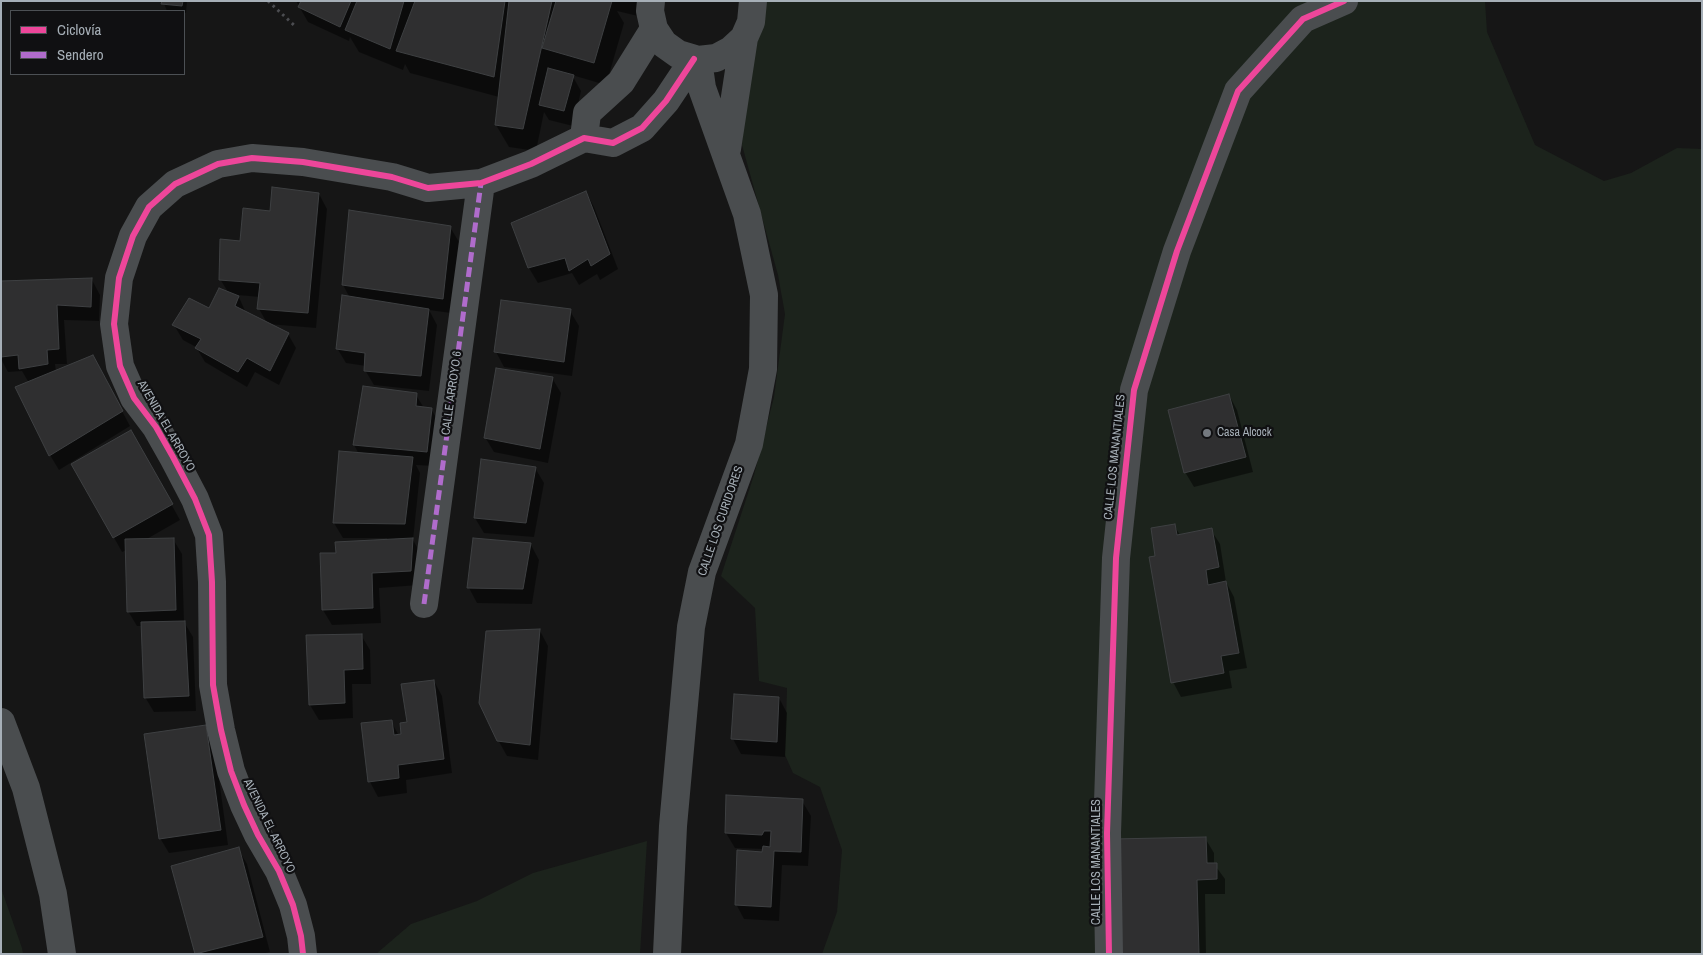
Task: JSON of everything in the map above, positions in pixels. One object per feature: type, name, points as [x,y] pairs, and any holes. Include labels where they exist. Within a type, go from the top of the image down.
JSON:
[{"type":"street","points":[[651,1],[650,11],[654,29],[664,44],[678,54],[696,59],[716,58],[731,50],[744,38]]},
{"type":"street","name":"CALLE LOS MANANTIALES","points":[[1109,954],[1107,833],[1115,577],[1134,390],[1177,251],[1238,91],[1303,19],[1344,1]]},
{"type":"street","points":[[726,153],[744,38],[751,22],[754,3]]},
{"type":"street","points":[[654,29],[621,82],[587,113],[584,138],[613,143],[642,128],[666,101],[696,59]]},
{"type":"street","name":"CALLE LOS CURIDORES","points":[[667,954],[673,826],[691,627],[702,572],[749,444],[762,369],[764,295],[747,214],[702,88],[696,59]]},
{"type":"street","name":"AVENIDA EL ARROYO","points":[[303,954],[301,936],[293,905],[279,871],[258,835],[244,804],[231,772],[221,730],[213,685],[209,535],[195,499],[173,457],[156,427],[134,398],[120,366],[114,324],[119,278],[133,236],[149,207],[175,184],[218,164],[252,158],[303,162],[392,177],[428,188],[481,183],[531,164],[584,138]]},
{"type":"street","name":"CALLE ARROYO 6","points":[[424,604],[481,183]]},
{"type":"street","points":[[1,722],[26,788],[53,894],[62,954]]},
{"type":"path","points":[[268,1],[295,26]]},
{"type":"shaded area","points":[[762,1],[1485,1],[1487,32],[1535,145],[1604,181],[1631,173],[1677,148],[1702,149],[1702,954],[822,954],[837,912],[842,850],[820,787],[793,773],[785,755],[787,688],[759,681],[755,608],[721,576],[754,475],[774,397],[785,314],[778,275],[742,145],[746,68]]},
{"type":"shaded area","points":[[647,841],[640,954],[376,954],[411,924],[477,901],[533,873]]},
{"type":"shaded area","points":[[1,888],[22,948],[23,954],[1,954]]},
{"type":"building","points":[[162,1],[183,1],[182,6],[161,4]]},
{"type":"building","points":[[301,1],[351,1],[340,27],[298,7]]},
{"type":"building","points":[[357,1],[404,1],[390,49],[345,30]]},
{"type":"building","points":[[415,1],[505,1],[494,77],[396,51]]},
{"type":"building","points":[[509,1],[552,1],[523,129],[495,125]]},
{"type":"building","points":[[556,1],[612,1],[594,63],[542,48]]},
{"type":"building","points":[[548,68],[574,75],[564,111],[539,105]]},
{"type":"building","points":[[272,187],[319,193],[308,313],[257,309],[260,283],[219,280],[220,239],[240,241],[243,208],[270,211]]},
{"type":"building","points":[[586,191],[610,254],[591,266],[588,259],[569,271],[565,258],[528,268],[511,223]]},
{"type":"building","points":[[349,210],[451,226],[443,299],[342,285]]},
{"type":"building","points":[[92,278],[91,307],[57,305],[59,349],[47,350],[48,364],[19,369],[18,355],[1,357],[1,281]]},
{"type":"building","points":[[219,288],[239,296],[235,306],[289,333],[270,371],[247,358],[238,372],[195,348],[201,339],[172,325],[189,298],[209,308]]},
{"type":"building","points":[[342,295],[429,309],[421,376],[364,371],[365,353],[336,349]]},
{"type":"building","points":[[501,300],[571,309],[564,362],[494,352]]},
{"type":"building","points":[[93,355],[123,411],[49,456],[15,387]]},
{"type":"building","points":[[496,368],[553,377],[540,449],[484,438]]},
{"type":"building","points":[[363,386],[417,393],[416,406],[432,408],[427,452],[353,445]]},
{"type":"building","name":"Casa Alcock","points":[[1229,394],[1246,457],[1184,473],[1168,410]]},
{"type":"building","points":[[131,430],[173,504],[113,538],[71,464]]},
{"type":"building","points":[[339,451],[413,457],[405,524],[333,523]]},
{"type":"building","points":[[481,459],[536,467],[526,523],[474,518]]},
{"type":"building","points":[[1175,524],[1177,535],[1212,528],[1219,567],[1206,570],[1208,585],[1226,581],[1239,653],[1221,656],[1224,673],[1171,683],[1149,557],[1155,556],[1151,528]]},
{"type":"building","points":[[174,538],[176,610],[127,612],[125,539]]},
{"type":"building","points":[[413,538],[411,571],[372,573],[373,608],[322,610],[320,553],[336,553],[335,542]]},
{"type":"building","points":[[473,538],[531,543],[523,589],[467,588]]},
{"type":"building","points":[[185,621],[189,696],[144,698],[141,622]]},
{"type":"building","points":[[540,629],[530,745],[497,741],[479,703],[486,631]]},
{"type":"building","points":[[362,634],[363,669],[344,670],[345,703],[309,705],[306,635]]},
{"type":"building","points":[[434,680],[444,759],[398,765],[399,778],[368,782],[361,723],[392,720],[394,735],[401,734],[400,723],[407,722],[401,684]]},
{"type":"building","points":[[734,694],[779,697],[777,742],[731,739]]},
{"type":"building","points":[[206,725],[221,830],[159,839],[144,734]]},
{"type":"building","points":[[726,795],[803,799],[801,852],[774,851],[771,907],[735,905],[737,850],[762,852],[763,846],[770,847],[771,831],[764,831],[762,835],[725,833]]},
{"type":"building","points":[[1206,837],[1207,863],[1217,863],[1217,879],[1197,880],[1199,954],[1116,954],[1114,839]]},
{"type":"building","points":[[239,847],[263,937],[195,954],[171,866]]},
{"type":"marked path","points":[[424,604],[481,183]]},
{"type":"cycle path","points":[[1109,954],[1107,833],[1116,558],[1134,390],[1177,251],[1238,91],[1303,19],[1344,1]]},
{"type":"cycle path","points":[[303,954],[301,936],[293,905],[279,871],[258,835],[244,805],[231,771],[221,730],[213,685],[212,582],[209,535],[195,499],[173,457],[156,427],[134,398],[120,366],[114,324],[119,278],[133,236],[149,207],[175,184],[218,164],[252,158],[303,162],[392,177],[428,188],[481,183],[531,164],[584,138],[613,143],[642,128],[666,101],[694,59]]},
{"type":"place","name":"Casa Alcock","points":[[1207,433]]}]
